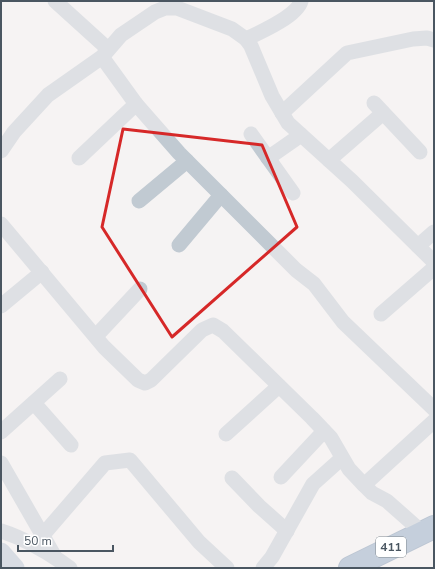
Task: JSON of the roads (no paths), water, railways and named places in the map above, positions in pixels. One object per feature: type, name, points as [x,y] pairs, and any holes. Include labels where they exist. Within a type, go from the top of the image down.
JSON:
[{"type":"highway","name":"411","points":[[350,568],[428,530]]},
{"type":"main road","points":[[1,552],[14,568]]},
{"type":"street","points":[[54,1],[106,53],[136,104],[187,161],[296,270],[314,284],[342,322],[434,409]]},
{"type":"street","points":[[246,39],[274,26],[298,9],[301,1]]},
{"type":"street","points":[[1,151],[14,132],[48,95],[106,53],[121,35],[155,12],[165,8],[177,8],[232,29],[246,39],[251,46],[272,96],[288,123],[352,181],[434,262]]},
{"type":"street","points":[[282,113],[347,53],[413,39],[426,38],[434,40]]},
{"type":"street","points":[[79,158],[136,104]]},
{"type":"street","points":[[329,160],[378,108],[420,152]]},
{"type":"street","points":[[251,134],[294,193]]},
{"type":"street","points":[[268,158],[301,135]]},
{"type":"street","points":[[139,201],[187,161]]},
{"type":"street","points":[[179,245],[221,195]]},
{"type":"street","points":[[1,224],[104,347],[138,380],[145,382],[151,380],[202,330],[213,325],[223,331],[293,398],[331,438],[342,458],[372,493],[387,501],[428,530]]},
{"type":"street","points":[[418,246],[434,232]]},
{"type":"street","points":[[381,314],[434,268]]},
{"type":"street","points":[[1,306],[42,272]]},
{"type":"street","points":[[96,336],[140,289]]},
{"type":"street","points":[[1,432],[60,379]]},
{"type":"street","points":[[226,434],[279,386]]},
{"type":"street","points":[[34,403],[72,445]]},
{"type":"street","points":[[364,485],[434,421]]},
{"type":"street","points":[[281,478],[324,431]]},
{"type":"street","points":[[263,568],[272,557],[287,532],[313,484],[342,458]]},
{"type":"street","points":[[42,536],[105,463],[130,460],[199,542],[227,568]]},
{"type":"street","points":[[1,463],[55,557]]},
{"type":"street","points":[[232,478],[287,532]]},
{"type":"street","points":[[1,531],[16,536],[55,557],[70,568]]}]
